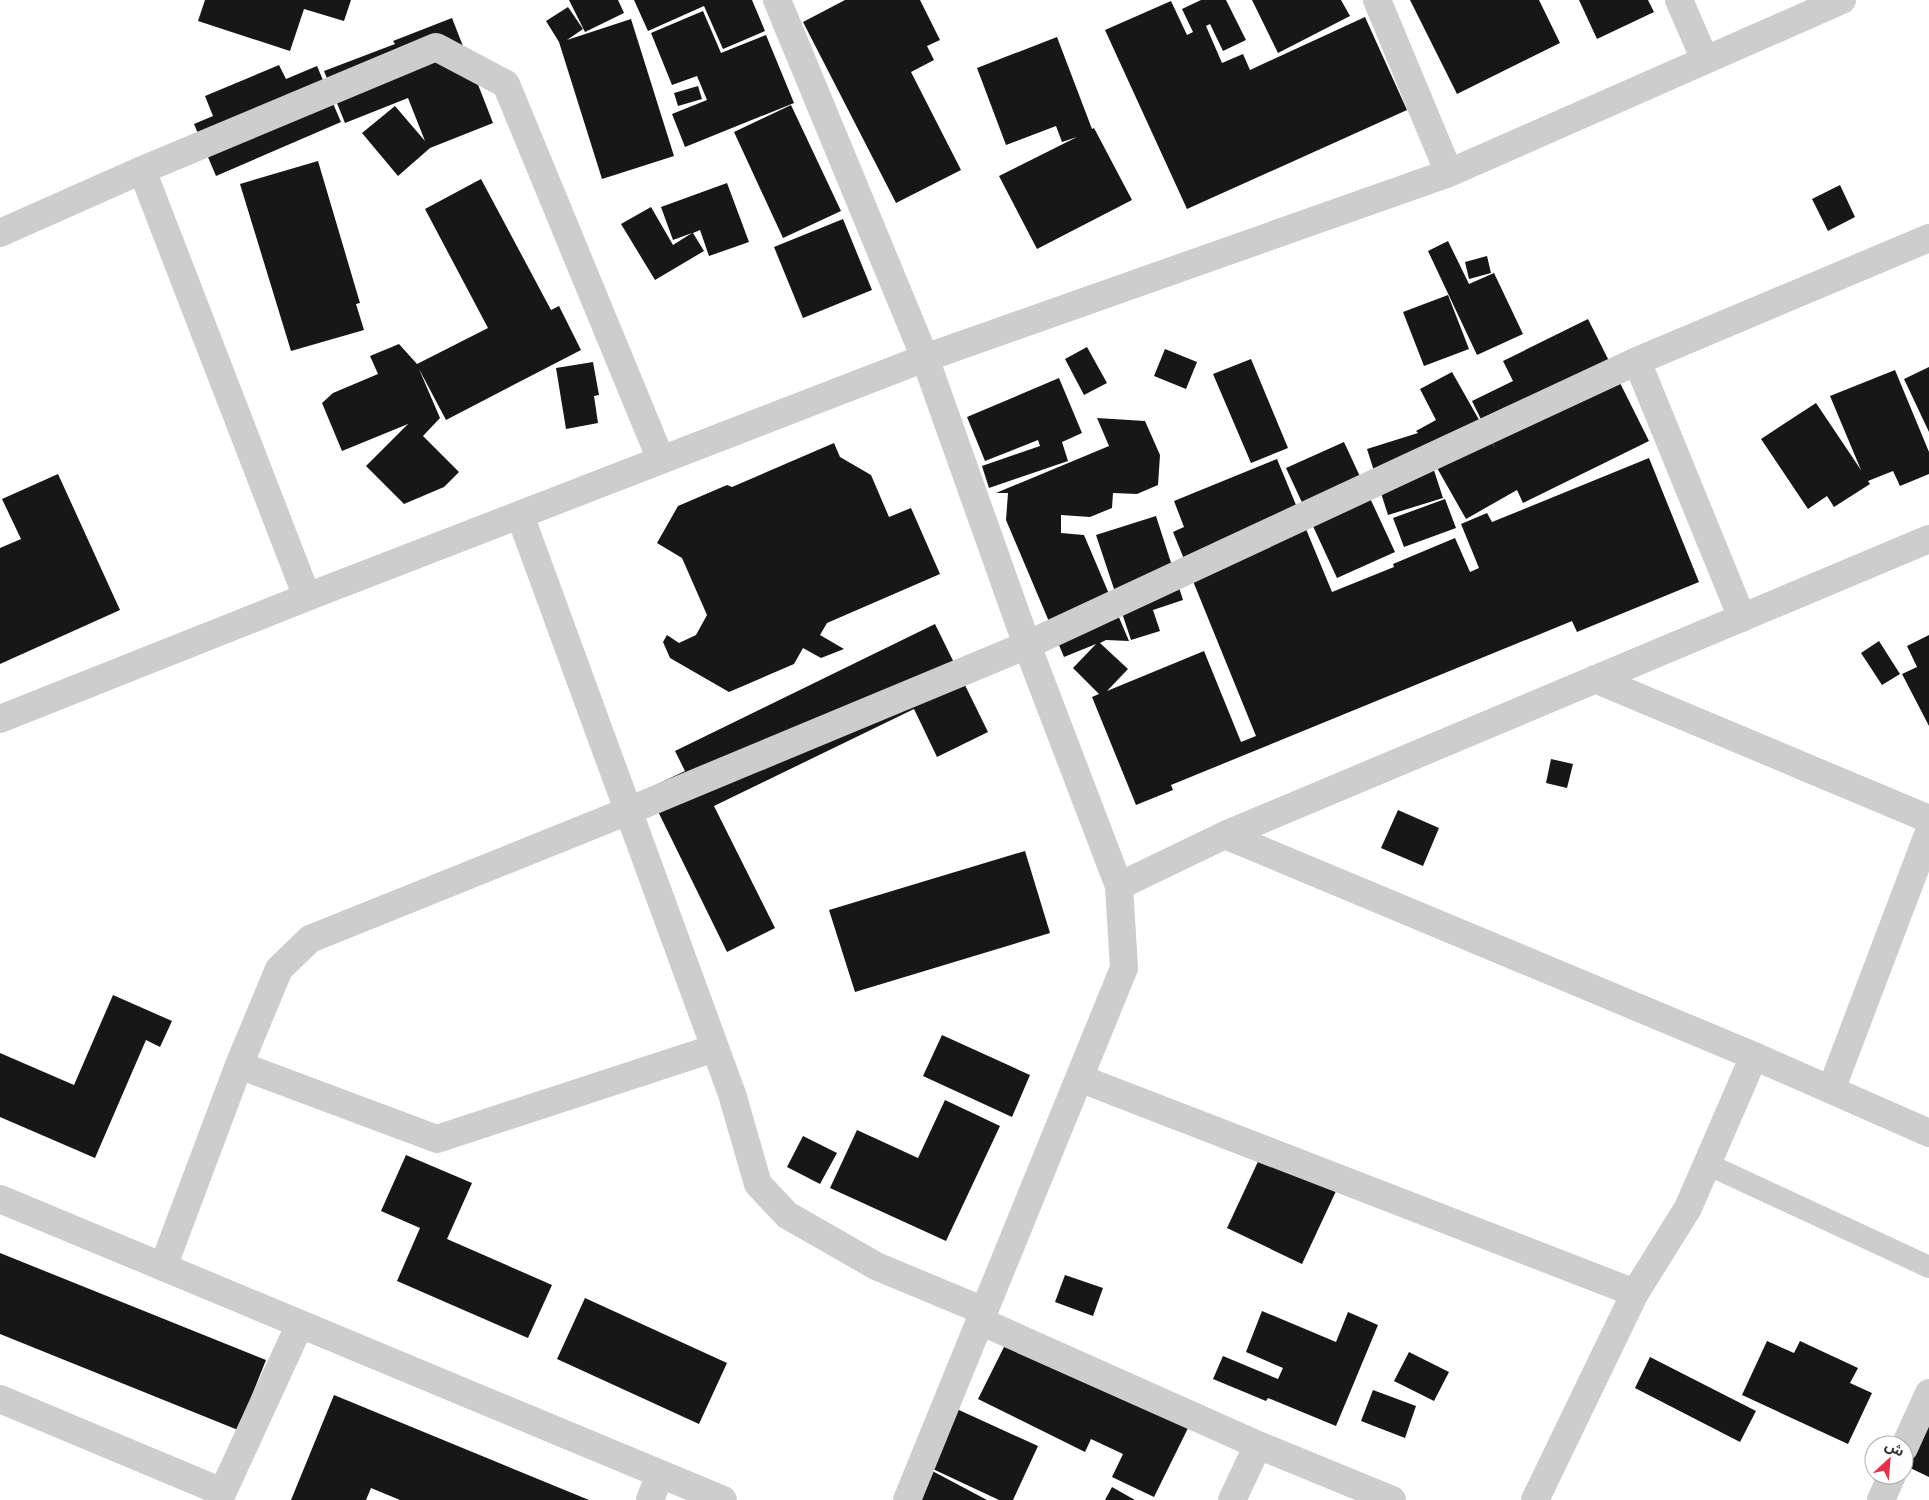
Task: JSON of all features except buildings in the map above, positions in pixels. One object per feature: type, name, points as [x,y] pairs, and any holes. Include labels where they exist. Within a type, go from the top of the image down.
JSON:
[{"type":"street","points":[[778,0],[924,358],[1027,645],[1119,886],[1124,968],[907,1500]]},
{"type":"street","points":[[1377,0],[1449,173]]},
{"type":"street","points":[[1679,0],[1705,60]]},
{"type":"street","points":[[0,719],[307,597],[924,358],[1449,173],[1842,0]]},
{"type":"street","points":[[0,233],[142,170],[436,47],[506,84],[661,460]]},
{"type":"street","points":[[142,170],[307,597]]},
{"type":"street","points":[[163,1267],[239,1065],[279,970],[310,939],[628,811],[1027,645],[1637,361],[1929,238]]},
{"type":"street","points":[[1637,361],[1742,618]]},
{"type":"street","points":[[520,515],[732,1094],[758,1184],[787,1215],[876,1266],[1258,1445],[1392,1500]]},
{"type":"street","points":[[1119,886],[1225,835],[1929,538]]},
{"type":"street","points":[[1596,679],[1929,819]]},
{"type":"street","points":[[1831,1090],[1929,832]]},
{"type":"street","points":[[1225,835],[1754,1056],[1929,1133]]},
{"type":"street","points":[[239,1065],[437,1139],[715,1048]]},
{"type":"street","points":[[1535,1500],[1635,1293],[1688,1208],[1754,1056]]},
{"type":"street","points":[[1079,1078],[1635,1293]]},
{"type":"street","points":[[0,1199],[723,1500]]},
{"type":"street","points":[[0,1399],[220,1496],[300,1324]]},
{"type":"street","points":[[1910,1435],[1929,1393]]},
{"type":"street","points":[[1232,1500],[1258,1445]]},
{"type":"street","points":[[650,1500],[660,1474]]},
{"type":"street","points":[[1880,1500],[1887,1485]]},
{"type":"lane","points":[[1707,1164],[1929,1267]]}]
